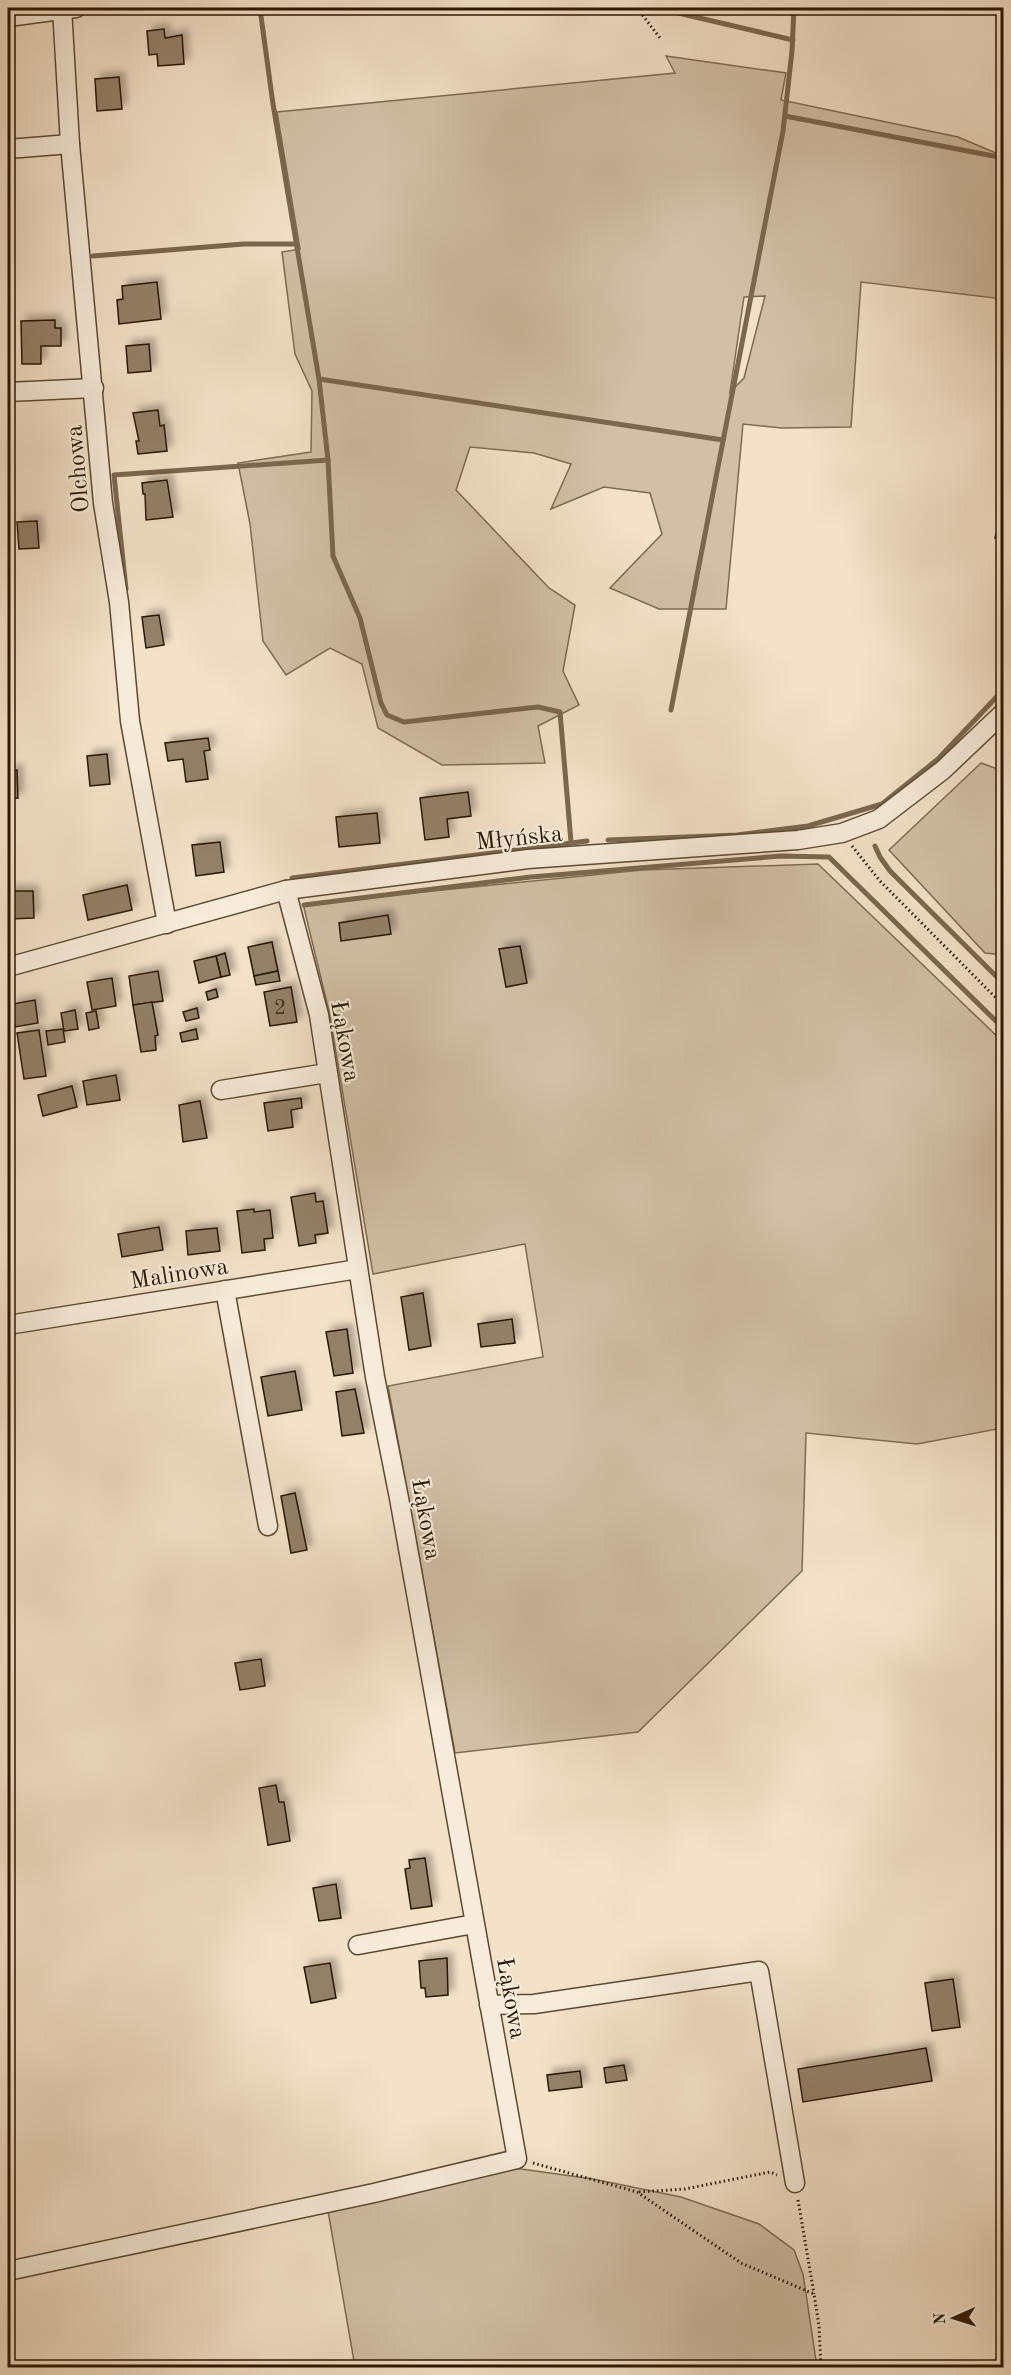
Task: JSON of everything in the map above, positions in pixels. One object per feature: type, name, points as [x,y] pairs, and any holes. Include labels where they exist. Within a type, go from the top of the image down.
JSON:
[{"type":"street","points":[[8,17],[67,9]]},
{"type":"street","name":"Olchowa","points":[[67,9],[70,144],[103,503],[119,602],[130,721],[167,924]]},
{"type":"street","points":[[8,149],[70,144]]},
{"type":"street","points":[[8,392],[94,388]]},
{"type":"street","name":"Młyńska","points":[[8,967],[286,890],[528,859],[798,840],[842,833],[879,819],[943,770],[1004,712]]},
{"type":"street","name":"Łąkowa","points":[[286,890],[319,1015],[375,1377],[399,1498],[517,2158]]},
{"type":"street","points":[[221,1090],[327,1073]]},
{"type":"street","name":"Malinowa","points":[[8,1324],[358,1269]]},
{"type":"street","points":[[225,1290],[268,1526]]},
{"type":"street","points":[[358,1945],[474,1924]]},
{"type":"street","points":[[489,2005],[534,2004],[759,1971],[795,2183]]},
{"type":"street","points":[[8,2271],[374,2193],[517,2158]]},
{"type":"path","points":[[637,8],[660,38]]},
{"type":"path","points":[[842,833],[880,882],[1004,1006]]},
{"type":"path","points":[[517,2158],[637,2192],[741,2263],[814,2294]]},
{"type":"path","points":[[637,2192],[685,2189],[770,2172],[795,2183],[819,2326],[821,2367]]},
{"type":"shaded area","points":[[666,56],[786,73],[781,100],[958,137],[1003,156],[1003,299],[861,282],[851,427],[782,428],[743,424],[726,609],[659,609],[610,588],[662,534],[650,493],[604,487],[551,509],[571,464],[534,453],[470,447],[456,490],[549,588],[575,605],[563,671],[579,705],[538,726],[545,763],[442,765],[378,728],[362,664],[330,648],[286,675],[263,641],[250,524],[238,463],[311,452],[312,391],[295,354],[282,252],[300,249],[277,112],[675,73]],"holes":[[[765,296],[744,378],[730,392],[744,297]]]},
{"type":"shaded area","points":[[981,763],[1003,771],[1003,955],[985,953],[889,850]]},
{"type":"shaded area","points":[[818,864],[1003,1042],[1003,1428],[917,1444],[806,1433],[802,1571],[638,1732],[455,1753],[388,1386],[543,1357],[525,1244],[373,1274],[329,1011],[303,904],[642,870]]},
{"type":"shaded area","points":[[514,2168],[593,2179],[681,2197],[759,2224],[794,2250],[803,2274],[817,2367],[355,2367],[328,2211]]},
{"type":"building","points":[[164,29],[165,38],[182,35],[184,64],[158,66],[157,54],[149,55],[147,31]]},
{"type":"building","points":[[119,77],[122,109],[97,111],[95,79]]},
{"type":"building","points":[[157,282],[161,319],[119,324],[117,300],[123,299],[122,286]]},
{"type":"building","points":[[55,320],[55,328],[61,328],[61,346],[41,346],[41,364],[22,364],[21,321]]},
{"type":"building","points":[[149,344],[151,371],[128,373],[126,346]]},
{"type":"building","points":[[158,410],[160,426],[164,425],[167,451],[138,454],[136,441],[139,441],[133,413]]},
{"type":"building","points":[[167,480],[173,517],[146,520],[145,494],[143,494],[142,483]]},
{"type":"building","points":[[1004,503],[1004,540],[995,538]]},
{"type":"building","points":[[37,521],[39,548],[19,549],[17,522]]},
{"type":"building","points":[[159,615],[164,645],[146,648],[142,617]]},
{"type":"building","points":[[208,738],[210,750],[204,751],[208,779],[186,782],[183,759],[168,761],[165,743]]},
{"type":"building","points":[[107,754],[110,784],[90,786],[87,756]]},
{"type":"building","points":[[17,770],[18,798],[8,799],[8,771]]},
{"type":"building","points":[[468,792],[471,816],[447,819],[449,837],[425,840],[420,798]]},
{"type":"building","points":[[377,813],[380,843],[339,847],[336,817]]},
{"type":"building","points":[[220,842],[224,872],[196,876],[192,845]]},
{"type":"building","points":[[127,885],[132,910],[88,920],[83,895]]},
{"type":"building","points":[[8,891],[33,891],[34,918],[8,919]]},
{"type":"building","points":[[388,915],[391,934],[341,941],[339,923]]},
{"type":"building","points":[[272,942],[278,971],[254,976],[248,947]]},
{"type":"building","points":[[520,946],[527,983],[506,987],[499,949]]},
{"type":"building","points":[[225,953],[230,975],[221,977],[216,956]]},
{"type":"building","points":[[216,956],[221,977],[199,983],[194,961]]},
{"type":"building","points":[[158,971],[163,1001],[133,1005],[129,976]]},
{"type":"building","points":[[278,971],[280,981],[256,985],[254,976]]},
{"type":"building","points":[[112,978],[116,1006],[92,1010],[87,982]]},
{"type":"building","points":[[291,987],[297,1022],[270,1026],[264,992]]},
{"type":"building","points":[[216,989],[218,997],[208,1000],[206,992]]},
{"type":"building","points":[[35,1000],[38,1023],[15,1027],[12,1004]]},
{"type":"building","points":[[152,1002],[158,1035],[155,1036],[156,1050],[141,1052],[133,1005]]},
{"type":"building","points":[[197,1008],[199,1018],[186,1021],[183,1012]]},
{"type":"building","points":[[75,1010],[78,1029],[64,1031],[61,1013]]},
{"type":"building","points":[[96,1011],[99,1028],[89,1030],[86,1013]]},
{"type":"building","points":[[63,1029],[65,1042],[48,1045],[46,1031]]},
{"type":"building","points":[[196,1029],[198,1039],[182,1042],[180,1033]]},
{"type":"building","points":[[39,1030],[46,1076],[24,1079],[17,1033]]},
{"type":"building","points":[[116,1075],[120,1100],[87,1105],[83,1081]]},
{"type":"building","points":[[72,1086],[77,1107],[43,1116],[38,1095]]},
{"type":"building","points":[[301,1098],[302,1108],[291,1110],[293,1127],[268,1131],[264,1103]]},
{"type":"building","points":[[200,1101],[207,1138],[183,1142],[179,1105]]},
{"type":"building","points":[[315,1193],[316,1202],[323,1201],[328,1233],[315,1235],[316,1243],[299,1246],[291,1197]]},
{"type":"building","points":[[254,1209],[254,1212],[270,1210],[273,1238],[264,1239],[265,1250],[242,1253],[237,1211]]},
{"type":"building","points":[[159,1227],[163,1250],[122,1257],[118,1234]]},
{"type":"building","points":[[217,1228],[220,1251],[188,1255],[186,1231]]},
{"type":"building","points":[[423,1293],[431,1346],[409,1350],[401,1297]]},
{"type":"building","points":[[512,1319],[515,1343],[481,1347],[478,1324]]},
{"type":"building","points":[[347,1329],[353,1373],[334,1376],[326,1332]]},
{"type":"building","points":[[295,1371],[302,1410],[268,1416],[261,1377]]},
{"type":"building","points":[[355,1389],[364,1433],[342,1436],[336,1392]]},
{"type":"building","points":[[295,1493],[307,1550],[291,1553],[281,1496]]},
{"type":"building","points":[[261,1659],[265,1686],[240,1690],[235,1663]]},
{"type":"building","points":[[276,1785],[279,1802],[284,1802],[290,1841],[268,1845],[259,1788]]},
{"type":"building","points":[[425,1858],[432,1906],[411,1909],[405,1869],[410,1868],[409,1860]]},
{"type":"building","points":[[336,1884],[341,1918],[319,1921],[313,1888]]},
{"type":"building","points":[[447,1958],[448,1995],[426,1997],[425,1988],[421,1988],[419,1961]]},
{"type":"building","points":[[330,1963],[336,1998],[311,2003],[304,1967]]},
{"type":"building","points":[[953,1979],[960,2027],[932,2031],[925,1983]]},
{"type":"building","points":[[926,2048],[932,2081],[803,2102],[798,2069]]},
{"type":"building","points":[[624,2065],[627,2080],[606,2083],[604,2068]]},
{"type":"building","points":[[580,2071],[582,2087],[549,2091],[547,2075]]},
{"type":"waterway","points":[[657,8],[793,40]]},
{"type":"waterway","points":[[671,710],[783,131],[792,51],[794,8]]},
{"type":"waterway","points":[[260,9],[273,104],[319,379],[328,460],[333,556],[360,618],[381,703],[387,715],[404,722],[538,707],[560,712],[571,842]]},
{"type":"waterway","points":[[785,116],[1004,158]]},
{"type":"waterway","points":[[93,256],[244,244],[296,244]]},
{"type":"waterway","points":[[319,379],[723,440]]},
{"type":"waterway","points":[[126,589],[114,475],[328,460]]},
{"type":"waterway","points":[[608,840],[737,835],[808,826],[882,804],[938,759],[1004,689]]},
{"type":"waterway","points":[[292,878],[587,841]]},
{"type":"waterway","points":[[875,846],[890,871],[1004,984]]},
{"type":"waterway","points":[[304,905],[531,877],[781,856],[829,857],[1004,1029]]}]
